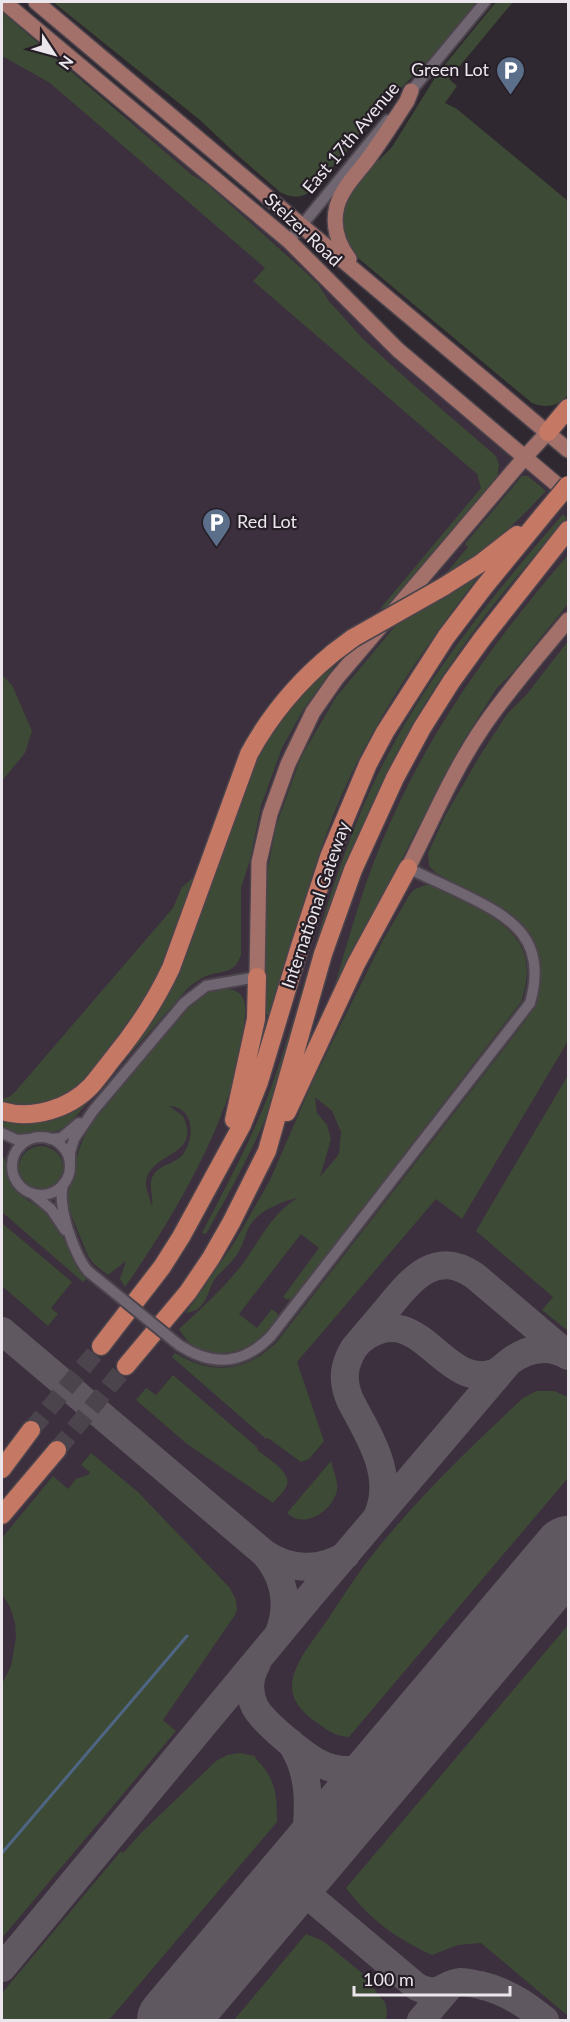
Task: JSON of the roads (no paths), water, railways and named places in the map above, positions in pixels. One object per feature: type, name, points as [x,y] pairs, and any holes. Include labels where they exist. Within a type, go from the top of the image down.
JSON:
[{"type":"highway","points":[[548,432],[568,408]]},
{"type":"highway","name":"International Gateway","points":[[101,1346],[162,1267],[242,1125],[260,1082],[329,857],[368,764],[403,702],[446,637],[484,587],[568,486]]},
{"type":"highway","points":[[2,1111],[33,1114],[71,1101],[91,1086],[130,1037],[158,996],[171,968],[249,754],[279,707],[306,677],[353,638],[481,563],[543,515]]},
{"type":"highway","name":"International Gateway","points":[[126,1366],[188,1292],[211,1258],[267,1151],[323,954],[353,870],[382,806],[422,728],[482,639],[567,532]]},
{"type":"highway","points":[[267,1151],[356,964],[408,868]]},
{"type":"highway","points":[[218,1170],[234,1122],[246,1074],[256,1019],[257,977]]},
{"type":"highway","points":[[2,1469],[31,1430]]},
{"type":"highway","points":[[2,1515],[57,1450]]},
{"type":"main road","name":"Stelzer Road","points":[[4,2],[290,240],[398,350],[568,494]]},
{"type":"main road","name":"Stelzer Road","points":[[36,2],[568,450]]},
{"type":"main road","points":[[357,271],[341,247],[336,228],[337,206],[349,183],[368,159],[407,101],[411,91]]},
{"type":"main road","points":[[257,977],[259,862],[270,814],[288,764],[313,712],[336,679],[548,432]]},
{"type":"main road","points":[[408,868],[482,729],[510,688],[568,620]]},
{"type":"street","name":"East 17th Avenue","points":[[290,240],[485,2]]},
{"type":"street","points":[[257,977],[211,984],[197,991],[179,1008],[93,1111],[74,1139],[70,1152],[69,1171],[61,1192],[72,1240],[80,1262],[89,1272],[179,1345],[205,1358],[222,1360],[248,1355],[272,1336],[530,1002],[534,988],[534,962],[530,948],[516,926],[505,916],[483,903],[408,868]]},
{"type":"street","points":[[2,1132],[17,1140],[37,1137],[61,1138],[93,1111]]},
{"type":"street","points":[[29,1139],[16,1150],[12,1168],[18,1185],[51,1209],[72,1240]]},
{"type":"street","points":[[50,1139],[61,1145],[70,1161]]},
{"type":"street","points":[[28,1192],[43,1195],[52,1193],[64,1183]]},
{"type":"waterway","points":[[2,1853],[187,1636]]},
{"type":"tunnel","points":[[31,1430],[101,1346]]},
{"type":"tunnel","points":[[57,1450],[126,1366]]},
{"type":"place","name":"Green Lot","points":[[510,96]]},
{"type":"place","name":"Red Lot","points":[[216,548]]}]
